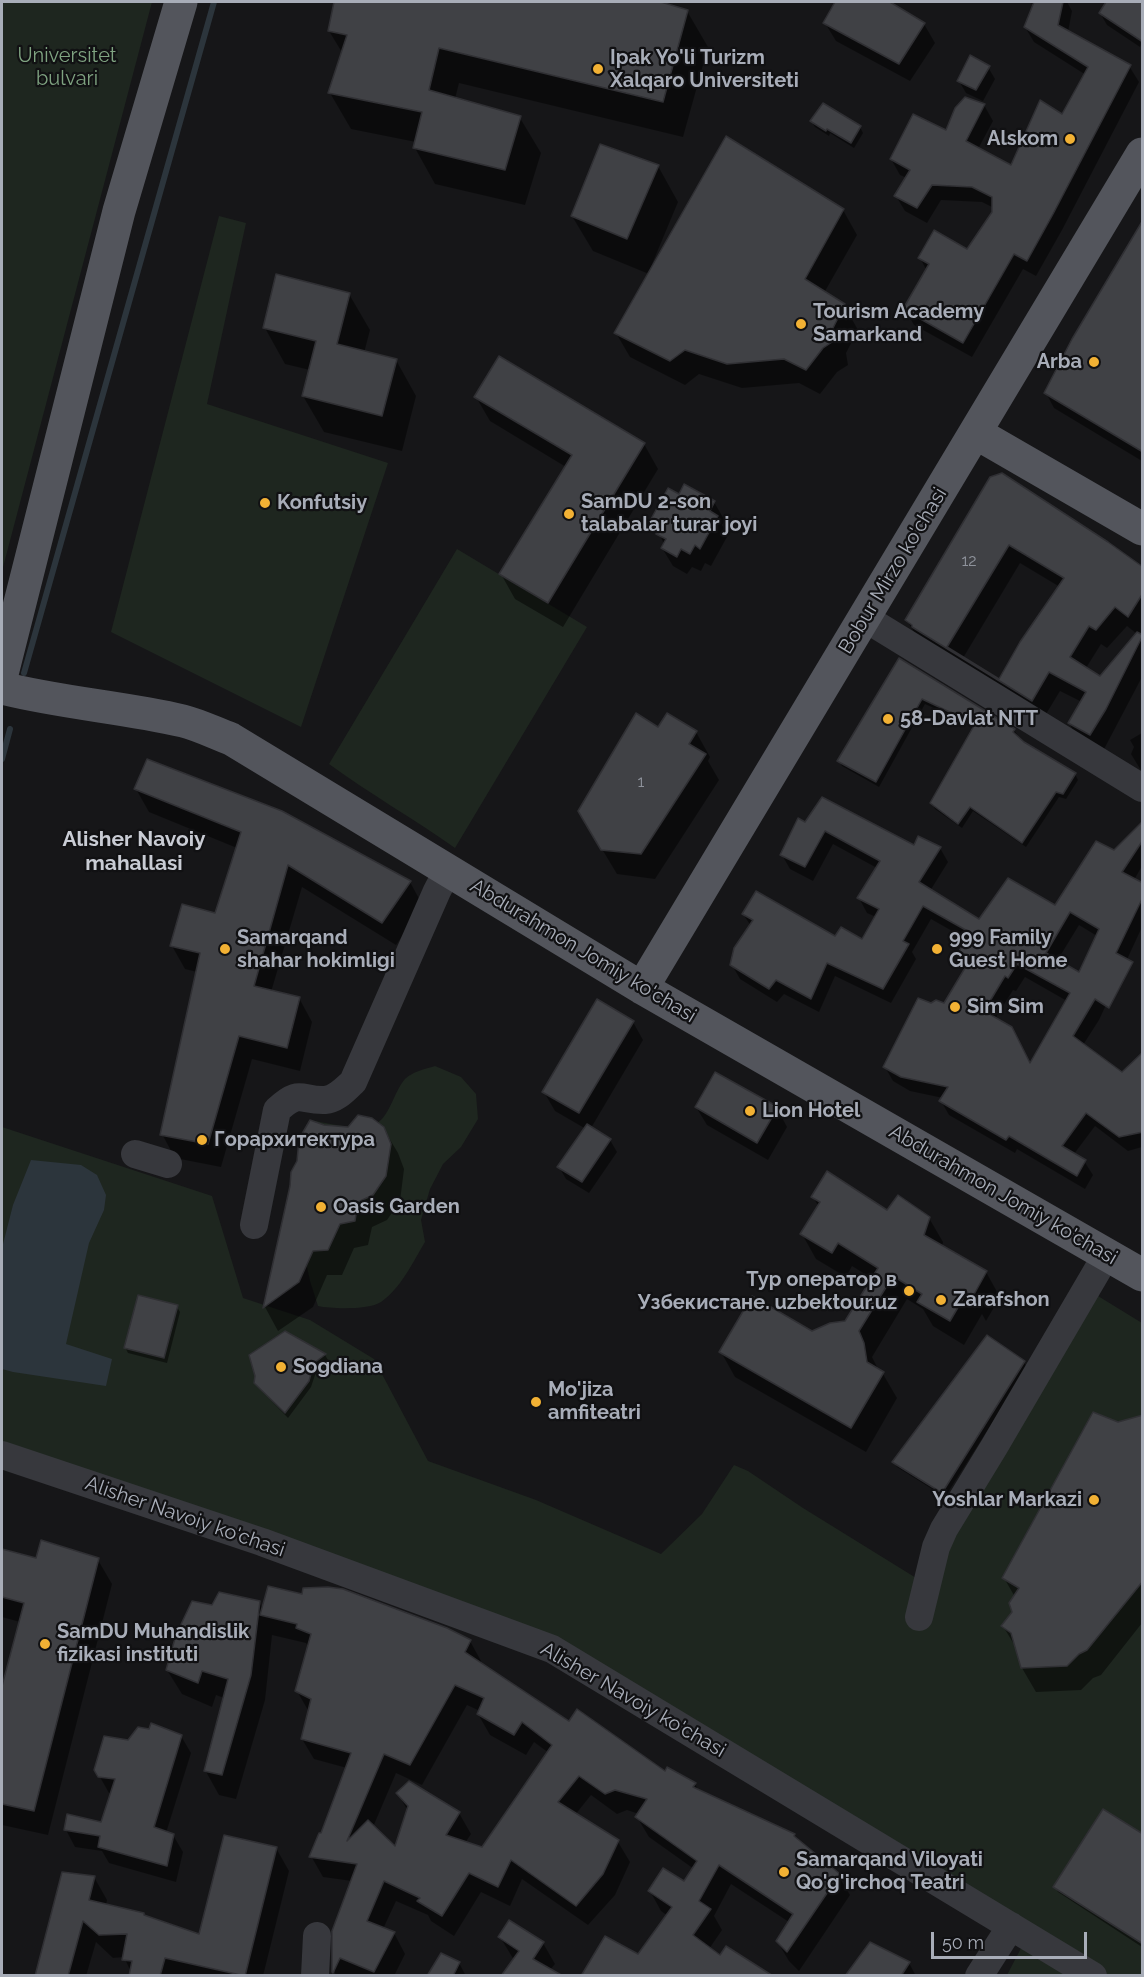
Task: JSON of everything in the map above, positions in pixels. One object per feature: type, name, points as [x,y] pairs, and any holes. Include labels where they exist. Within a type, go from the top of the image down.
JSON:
[{"type":"main road","points":[[2,674],[119,211],[181,2]]},
{"type":"main road","name":"Bobur Mirzo ko'chasi","points":[[642,987],[1143,154]]},
{"type":"main road","points":[[976,433],[1143,529]]},
{"type":"main road","name":"Abdurahmon Jomiy ko'chasi","points":[[2,688],[39,698],[71,701],[185,722],[231,739],[642,987],[1143,1275]]},
{"type":"street","points":[[865,618],[1143,788]]},
{"type":"street","points":[[254,1225],[277,1110],[288,1100],[302,1096],[327,1100],[341,1094],[353,1082],[448,870]]},
{"type":"street","points":[[135,1154],[168,1164]]},
{"type":"street","points":[[919,1617],[936,1547],[944,1529],[1107,1254]]},
{"type":"street","name":"Alisher Navoiy ko'chasi","points":[[2,1455],[262,1542],[552,1649],[1092,1976]]},
{"type":"street","points":[[979,1976],[1011,1926]]},
{"type":"street","points":[[315,1976],[317,1936]]},
{"type":"green space","name":"Universitet bulvari","points":[[2,2],[152,2],[2,571]]},
{"type":"green space","points":[[219,216],[246,223],[207,404],[388,463],[301,727],[111,632]]},
{"type":"green space","points":[[457,549],[587,627],[455,848],[329,764]]},
{"type":"green space","points":[[435,1066],[461,1077],[476,1094],[478,1119],[461,1147],[443,1164],[430,1189],[421,1220],[425,1242],[401,1282],[381,1302],[359,1308],[318,1306],[302,1244],[304,1206],[298,1151],[310,1120],[350,1126],[375,1124],[388,1111],[405,1079]]},
{"type":"green space","points":[[2,1127],[212,1196],[243,1298],[310,1320],[374,1359],[428,1461],[536,1500],[661,1554],[702,1514],[734,1465],[748,1471],[921,1581],[1098,1296],[1142,1323],[1142,1975],[1007,1975],[1030,1931],[554,1649],[2,1442]]},
{"type":"shaded area","points":[[31,1160],[81,1165],[97,1175],[106,1195],[104,1210],[89,1243],[66,1344],[112,1359],[106,1386],[2,1369],[2,1248],[13,1205]]},
{"type":"building","name":"Ipak Yo'li Turizm Xalqaro Universiteti","points":[[334,2],[661,2],[688,10],[663,102],[439,48],[429,90],[521,116],[505,170],[413,148],[422,112],[328,93],[347,35],[328,31]]},
{"type":"building","points":[[835,2],[890,2],[925,23],[899,64],[823,23]]},
{"type":"building","points":[[1034,2],[1063,2],[1058,25],[1131,65],[1027,261],[1014,254],[963,343],[903,309],[929,264],[918,258],[934,230],[967,249],[992,212],[992,197],[972,187],[932,185],[917,208],[894,196],[910,170],[890,159],[913,114],[946,130],[955,108],[965,97],[985,104],[966,141],[1011,165],[1040,100],[1062,114],[1088,67],[1024,27]]},
{"type":"building","points":[[1106,2],[1143,2],[1143,42],[1099,13]]},
{"type":"building","points":[[970,55],[990,66],[976,90],[957,81]]},
{"type":"building","points":[[823,103],[861,126],[851,143],[810,121]]},
{"type":"building","points":[[726,136],[844,209],[805,279],[845,304],[833,328],[835,340],[823,348],[806,370],[784,359],[727,364],[685,350],[670,361],[614,333]]},
{"type":"building","points":[[600,144],[659,165],[627,239],[571,216]]},
{"type":"building","name":"Arba","points":[[1143,220],[1143,452],[1044,393],[1072,339]]},
{"type":"building","points":[[276,274],[350,293],[337,344],[397,359],[382,416],[302,396],[316,341],[263,328]]},
{"type":"building","name":"SamDU 2-son talabalar turar joyi","points":[[499,356],[645,443],[548,603],[499,574],[572,455],[474,397]]},
{"type":"building","points":[[1002,473],[1143,567],[1143,593],[1128,617],[1115,607],[1096,630],[1089,626],[1070,657],[1100,676],[1137,632],[1143,635],[1106,709],[1090,735],[1068,723],[1086,692],[1049,672],[1032,701],[912,627],[905,620],[990,477]],"holes":[[[1009,545],[1064,578],[1020,642],[999,679],[947,647]]]},
{"type":"building","points":[[684,484],[715,501],[710,511],[718,516],[700,549],[695,545],[690,554],[681,549],[677,557],[661,548],[666,539],[656,534],[662,524],[651,519],[668,488],[679,494]]},
{"type":"building","points":[[899,658],[1015,729],[1013,732],[1024,742],[1076,773],[1063,794],[1056,792],[1022,843],[970,807],[958,824],[930,803],[975,724],[922,699],[876,782],[837,761]]},
{"type":"building","points":[[636,713],[658,727],[667,713],[697,731],[689,744],[706,754],[641,854],[601,850],[578,811]]},
{"type":"building","name":"Samarqand shahar hokimligi","points":[[147,759],[282,811],[411,881],[382,923],[288,865],[254,986],[300,997],[287,1048],[239,1036],[208,1144],[160,1135],[200,953],[170,946],[182,904],[215,913],[241,832],[134,789]]},
{"type":"building","points":[[822,797],[914,845],[918,836],[941,847],[919,882],[979,919],[1008,878],[1055,905],[1096,841],[1114,850],[1143,821],[1143,840],[1122,872],[1143,883],[1143,897],[1116,953],[1133,962],[1109,1008],[1095,999],[1073,1036],[1122,1072],[1143,1052],[1143,1132],[1119,1137],[1086,1113],[1062,1146],[1086,1160],[1077,1176],[1009,1136],[1006,1140],[939,1101],[948,1087],[901,1077],[883,1067],[918,998],[931,1003],[936,1000],[944,1003],[971,958],[959,951],[971,933],[923,906],[903,941],[909,944],[883,989],[827,963],[811,999],[776,980],[769,989],[730,965],[734,948],[753,920],[742,914],[756,891],[835,936],[841,927],[862,939],[879,909],[857,898],[880,861],[825,831],[805,867],[780,855],[798,818],[805,822]],"holes":[[[1070,912],[1099,929],[1079,972],[1046,953]],[[1017,964],[1070,993],[1030,1063],[1012,1027],[984,1011],[1005,976],[1008,978]]]},
{"type":"building","points":[[597,999],[634,1021],[579,1113],[542,1092]]},
{"type":"building","name":"Lion Hotel","points":[[715,1072],[778,1107],[757,1143],[695,1107]]},
{"type":"building","name":"Oasis Garden","points":[[358,1115],[372,1118],[384,1127],[391,1144],[386,1176],[373,1195],[358,1202],[355,1221],[340,1224],[328,1250],[313,1251],[299,1282],[263,1308],[290,1186],[291,1172],[297,1161],[299,1139],[310,1120],[324,1125],[348,1127]]},
{"type":"building","points":[[587,1124],[611,1139],[582,1182],[557,1167]]},
{"type":"building","name":"Zarafshon","points":[[827,1171],[887,1210],[898,1195],[930,1217],[924,1235],[987,1271],[972,1298],[967,1292],[950,1321],[917,1302],[922,1294],[893,1276],[859,1331],[864,1343],[867,1362],[884,1372],[851,1428],[719,1352],[752,1296],[812,1331],[830,1323],[845,1321],[878,1268],[838,1243],[832,1253],[800,1234],[820,1202],[811,1197]]},
{"type":"building","points":[[138,1295],[178,1305],[164,1358],[124,1348]]},
{"type":"building","points":[[285,1331],[326,1354],[314,1363],[309,1381],[285,1413],[254,1383],[255,1376],[249,1355]]},
{"type":"building","points":[[987,1335],[1025,1361],[942,1493],[892,1462]]},
{"type":"building","name":"Yoshlar Markazi","points":[[1093,1412],[1118,1422],[1143,1415],[1143,1581],[1087,1650],[1079,1654],[1067,1666],[1021,1668],[1011,1633],[1001,1626],[1012,1612],[1009,1603],[1019,1588],[1002,1578]]},
{"type":"building","name":"SamDU Muhandislik fizikasi instituti","points":[[41,1540],[99,1558],[34,1811],[2,1804],[2,1686],[24,1603],[2,1597],[2,1549],[36,1558]]},
{"type":"building","points":[[268,1586],[302,1594],[303,1588],[328,1587],[343,1589],[447,1628],[471,1640],[465,1652],[569,1721],[577,1709],[665,1771],[667,1767],[696,1783],[693,1787],[795,1834],[794,1836],[840,1874],[787,1952],[776,1941],[793,1914],[719,1865],[699,1901],[711,1909],[693,1935],[720,1955],[726,1946],[773,1976],[581,1976],[605,1936],[638,1954],[672,1907],[648,1891],[663,1868],[684,1881],[697,1861],[635,1817],[647,1799],[615,1790],[605,1794],[579,1776],[558,1802],[619,1840],[603,1874],[576,1906],[511,1860],[498,1887],[469,1873],[442,1916],[417,1901],[420,1898],[384,1881],[367,1921],[395,1932],[374,1972],[340,1958],[333,1973],[332,1931],[357,1864],[309,1857],[321,1833],[351,1753],[301,1739],[311,1699],[295,1691],[311,1634],[296,1628],[297,1624],[260,1615]],"holes":[[[455,1685],[484,1698],[477,1714],[514,1735],[522,1722],[552,1745],[482,1847],[446,1835],[460,1812],[409,1781],[396,1793],[408,1806],[395,1846],[368,1820],[347,1841],[384,1754],[410,1765]]]},
{"type":"building","points":[[219,1592],[260,1601],[251,1675],[222,1775],[204,1771],[228,1679],[202,1671],[198,1683],[166,1670],[176,1635],[192,1601],[212,1605]]},
{"type":"building","points":[[151,1723],[182,1735],[154,1827],[174,1834],[167,1866],[98,1847],[100,1836],[64,1830],[67,1814],[101,1822],[115,1779],[98,1777],[94,1770],[104,1736],[128,1740],[138,1727],[149,1729]]},
{"type":"building","points":[[1103,1809],[1143,1834],[1143,1944],[1053,1887]]},
{"type":"building","points":[[224,1835],[277,1847],[245,1976],[165,1958],[160,1976],[129,1976],[132,1961],[122,1960],[127,1934],[99,1935],[83,1921],[68,1976],[35,1976],[62,1872],[95,1876],[89,1900],[144,1913],[144,1915],[199,1934]]},
{"type":"building","points":[[509,1920],[544,1942],[533,1959],[563,1976],[501,1976],[519,1951],[498,1937]]},
{"type":"building","points":[[870,1942],[910,1962],[901,1976],[845,1976]]},
{"type":"building","points":[[441,1953],[460,1962],[453,1976],[427,1976]]},
{"type":"waterway","points":[[24,673],[214,2]]},
{"type":"waterway","points":[[2,759],[10,729]]},
{"type":"place","name":"Ipak Yo'li Turizm Xalqaro Universiteti","points":[[598,69]]},
{"type":"place","name":"Alskom","points":[[1070,139]]},
{"type":"place","name":"Tourism Academy Samarkand","points":[[801,324]]},
{"type":"place","name":"Arba","points":[[1094,362]]},
{"type":"place","name":"Konfutsiy","points":[[265,503]]},
{"type":"place","name":"SamDU 2-son talabalar turar joyi","points":[[569,514]]},
{"type":"place","name":"58-Davlat NTT","points":[[888,719]]},
{"type":"place","name":"Samarqand shahar hokimligi","points":[[225,949]]},
{"type":"place","name":"999 Family Guest Home","points":[[937,949]]},
{"type":"place","name":"Sim Sim","points":[[955,1007]]},
{"type":"place","name":"Lion Hotel","points":[[750,1111]]},
{"type":"place","name":"Горархитектура","points":[[202,1140]]},
{"type":"place","name":"Oasis Garden","points":[[321,1207]]},
{"type":"place","name":"Тур оператор в Узбекистане. uzbektour.uz","points":[[909,1291]]},
{"type":"place","name":"Zarafshon","points":[[941,1300]]},
{"type":"place","name":"Sogdiana","points":[[281,1367]]},
{"type":"place","name":"Mo'jiza amfiteatri","points":[[536,1402]]},
{"type":"place","name":"Yoshlar Markazi","points":[[1094,1500]]},
{"type":"place","name":"SamDU Muhandislik fizikasi instituti","points":[[45,1644]]},
{"type":"place","name":"Samarqand Viloyati Qo'g'irchoq Teatri","points":[[784,1872]]},
{"type":"district","name":"Alisher Navoiy mahallasi","points":[[134,852]]}]
